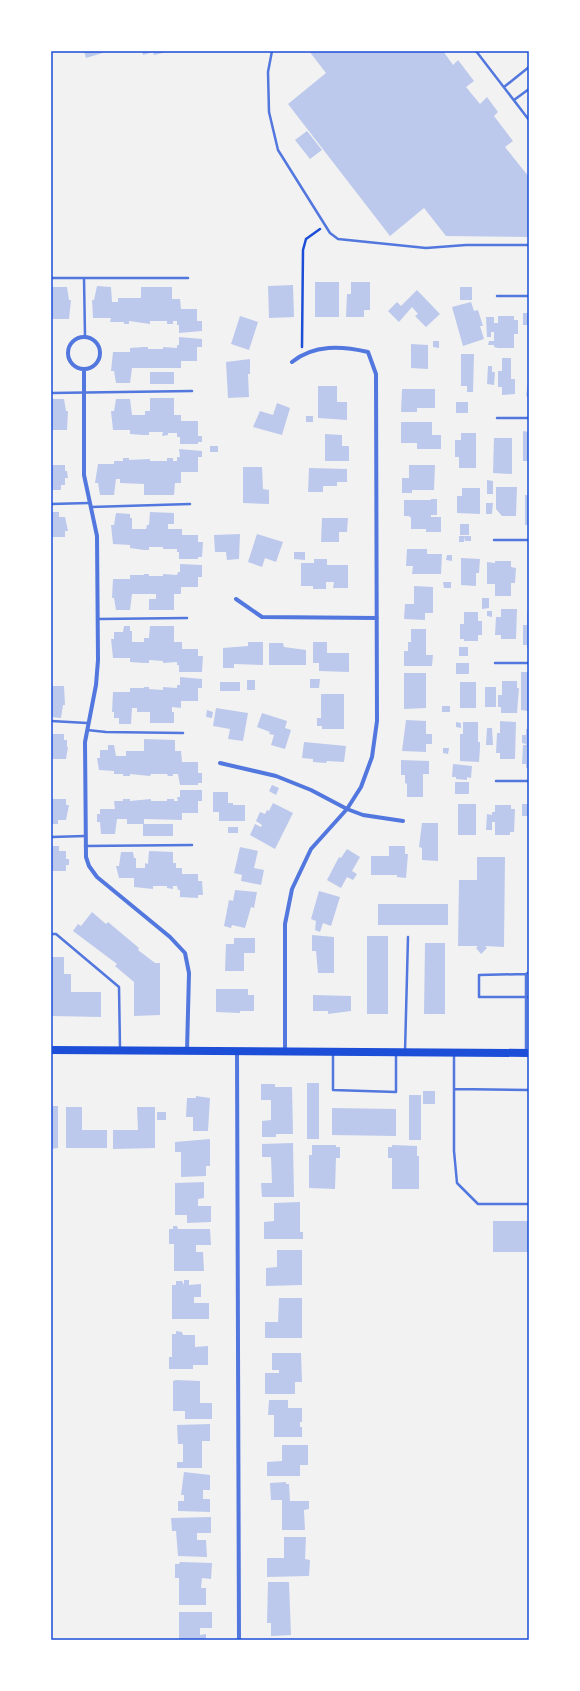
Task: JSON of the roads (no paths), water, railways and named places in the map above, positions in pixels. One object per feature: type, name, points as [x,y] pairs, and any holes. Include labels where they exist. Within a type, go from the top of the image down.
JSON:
[{"type":"main road","points":[[51,1050],[528,1052]]},
{"type":"street","points":[[85,336],[92,338],[98,344],[101,353],[99,360],[93,367],[84,370],[76,368],[70,363],[67,354],[69,346],[75,339],[85,336]]},
{"type":"street","points":[[285,1051],[286,924],[292,889],[311,849],[347,809],[361,787],[372,757],[377,721],[378,618],[376,374],[368,352],[347,348],[315,350],[302,354],[292,362]]},
{"type":"street","points":[[84,370],[84,475],[97,536],[98,619],[97,675],[86,730],[85,846],[89,866],[96,877],[170,937],[185,954],[189,973],[187,1051]]},
{"type":"street","points":[[236,600],[262,617],[378,618]]},
{"type":"street","points":[[220,763],[276,776],[311,790],[347,809],[363,815],[403,821]]},
{"type":"street","points":[[237,1051],[239,1640]]},
{"type":"lane","points":[[272,51],[268,72],[269,112],[278,150],[330,234],[338,239],[426,248],[466,245],[529,245]]},
{"type":"lane","points":[[476,51],[529,120]]},
{"type":"lane","points":[[504,87],[529,67]]},
{"type":"lane","points":[[514,100],[529,89]]},
{"type":"lane","points":[[51,278],[188,278]]},
{"type":"lane","points":[[84,278],[85,336]]},
{"type":"lane","points":[[497,296],[529,296]]},
{"type":"lane","points":[[51,393],[192,391]]},
{"type":"lane","points":[[497,418],[529,418]]},
{"type":"lane","points":[[51,504],[190,504]]},
{"type":"lane","points":[[494,540],[529,540]]},
{"type":"lane","points":[[98,619],[187,618]]},
{"type":"lane","points":[[495,663],[529,662]]},
{"type":"lane","points":[[51,721],[88,723]]},
{"type":"lane","points":[[86,730],[106,732],[183,733]]},
{"type":"lane","points":[[496,781],[529,781]]},
{"type":"lane","points":[[51,837],[85,836]]},
{"type":"lane","points":[[85,846],[192,845]]},
{"type":"lane","points":[[51,934],[56,934],[119,987],[120,1051]]},
{"type":"lane","points":[[405,1052],[408,937]]},
{"type":"lane","points":[[527,997],[479,997],[479,975],[528,973],[528,1052]]},
{"type":"lane","points":[[332,1052],[333,1090],[396,1092],[396,1052]]},
{"type":"lane","points":[[454,1052],[454,1151],[457,1183],[478,1204],[529,1204]]},
{"type":"lane","points":[[454,1090],[529,1090]]}]
